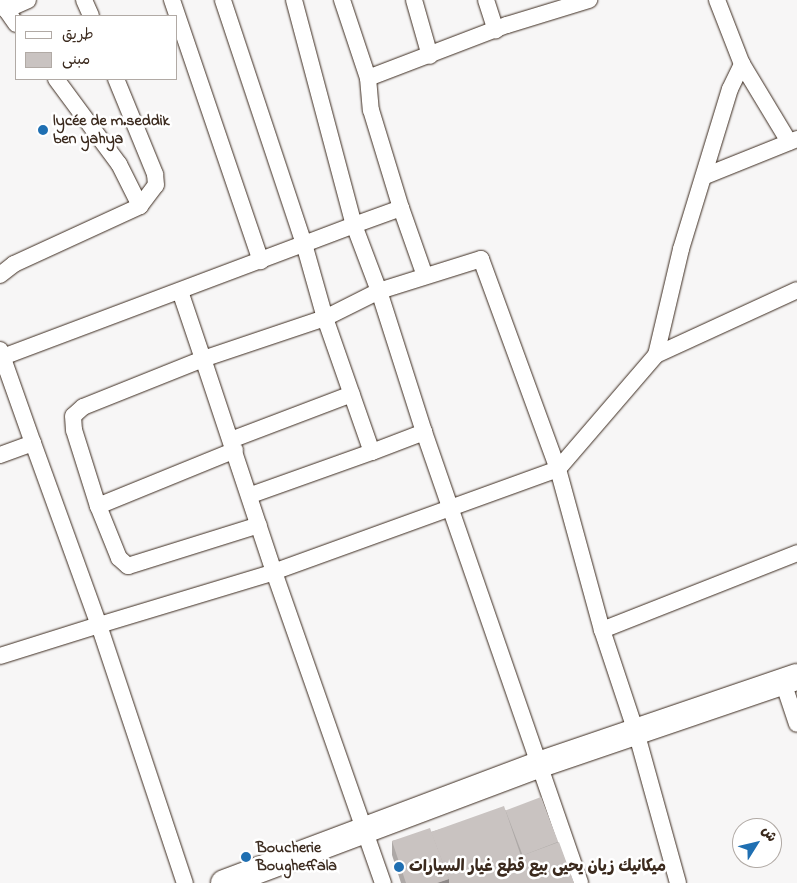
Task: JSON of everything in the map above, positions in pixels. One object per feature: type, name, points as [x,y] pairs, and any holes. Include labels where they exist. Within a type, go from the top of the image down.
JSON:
[{"type":"main road","points":[[224,883],[541,764],[790,679]]},
{"type":"street","points":[[15,23],[3,6],[28,0]]},
{"type":"street","points":[[84,0],[91,15]]},
{"type":"street","points":[[172,0],[177,15]]},
{"type":"street","points":[[223,0],[304,244],[325,318],[372,452]]},
{"type":"street","points":[[294,0],[354,225],[379,291],[424,432],[541,764],[580,883]]},
{"type":"street","points":[[342,0],[368,78],[371,110],[401,208],[425,276]]},
{"type":"street","points":[[414,0],[430,56]]},
{"type":"street","points":[[486,0],[496,30]]},
{"type":"street","points":[[368,78],[496,30],[589,0]]},
{"type":"street","points":[[705,176],[793,141],[742,64],[717,0]]},
{"type":"street","points":[[178,18],[261,261]]},
{"type":"street","points":[[656,355],[681,250],[730,89],[742,64]]},
{"type":"street","points":[[57,80],[119,164],[140,206]]},
{"type":"street","points":[[0,275],[14,264],[140,206],[156,186],[155,174],[116,80]]},
{"type":"street","points":[[185,883],[98,625],[1,355],[180,291],[401,208]]},
{"type":"street","points":[[259,526],[128,566],[120,558],[98,506],[74,430],[73,416],[83,407],[203,359],[325,318],[379,291],[480,259],[558,469],[602,630],[636,732],[678,883]]},
{"type":"street","points":[[0,656],[274,572],[558,469],[656,355],[797,290]]},
{"type":"street","points":[[180,291],[251,495],[274,572],[383,883]]},
{"type":"street","points":[[98,506],[352,394]]},
{"type":"street","points":[[251,495],[424,432]]},
{"type":"street","points":[[0,455],[33,443]]},
{"type":"street","points":[[602,630],[797,553]]},
{"type":"street","points":[[790,679],[797,724]]},
{"type":"building","points":[[541,797],[558,842],[523,855],[506,811]]},
{"type":"building","points":[[504,806],[521,856],[559,842],[574,883],[449,883],[431,832]]},
{"type":"building","points":[[430,828],[449,879],[437,883],[406,883],[392,841]]},
{"type":"place","name":"lycée de m.seddik ben yahya","points":[[43,130]]},
{"type":"place","name":"Boucherie Bougheffala","points":[[246,857]]},
{"type":"place","name":"ميكانيك زيان يحيى بيع قطع غيار السيارات","points":[[399,867]]}]
